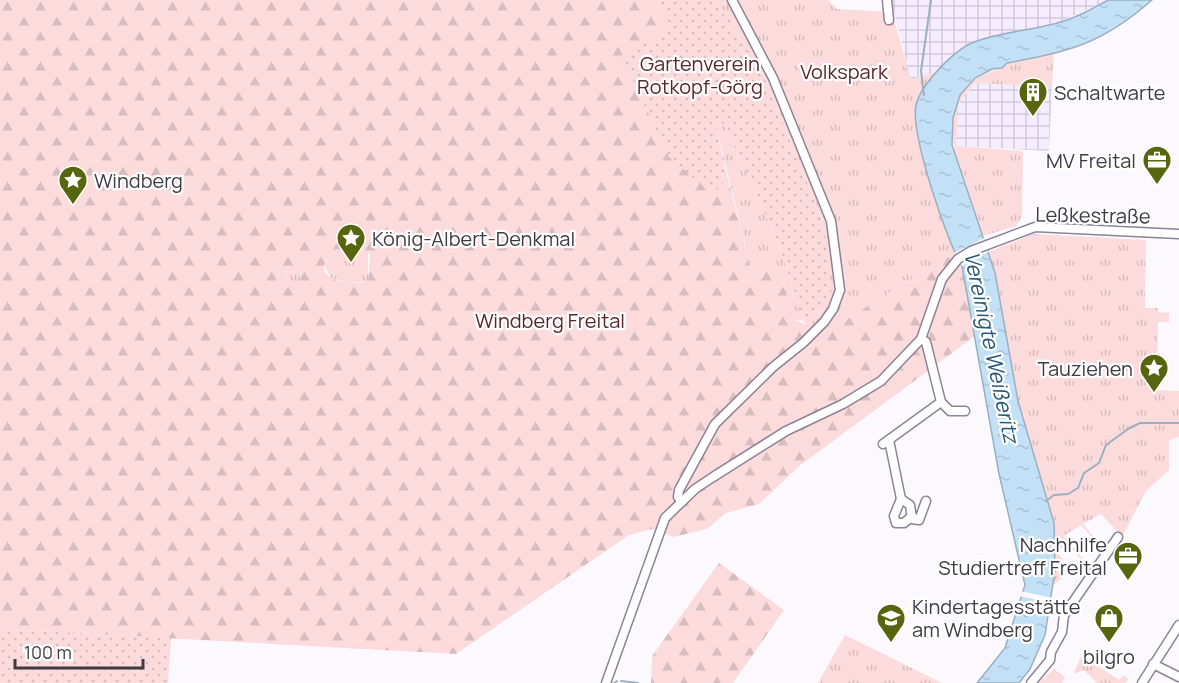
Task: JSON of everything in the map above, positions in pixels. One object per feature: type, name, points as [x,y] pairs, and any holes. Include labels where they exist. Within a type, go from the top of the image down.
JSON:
[{"type":"street","points":[[606,683],[665,518],[682,501],[678,496],[680,490],[715,424],[773,366],[803,343],[824,322],[833,309],[840,290],[831,221],[773,78],[732,0]]},
{"type":"street","points":[[887,0],[889,20]]},
{"type":"street","name":"Leßkestraße","points":[[682,501],[713,477],[786,431],[843,404],[881,381],[921,339],[942,279],[958,260],[986,245],[1035,227],[1179,234]]},
{"type":"street","points":[[921,339],[926,342],[941,402],[950,411],[965,411]]},
{"type":"street","points":[[912,516],[904,523],[896,523],[894,516],[901,499],[886,442],[941,402]]},
{"type":"street","points":[[901,499],[910,505],[912,519],[919,520],[926,501]]},
{"type":"street","points":[[1031,683],[1050,660],[1051,652],[1062,632],[1064,615],[1118,537]]},
{"type":"street","points":[[1142,683],[1179,625]]},
{"type":"street","points":[[1153,664],[1179,677]]},
{"type":"shaded area","points":[[891,0],[1108,0],[1052,25],[993,36],[951,56],[936,72],[911,80]]},
{"type":"shaded area","points":[[975,83],[1052,87],[1049,151],[955,146],[958,104]]},
{"type":"green space","name":"Windberg Freital","points":[[0,0],[658,0],[673,29],[621,56],[722,188],[725,167],[753,277],[777,265],[794,319],[823,334],[954,253],[962,266],[975,336],[798,467],[759,504],[726,513],[707,529],[673,537],[652,529],[629,535],[456,654],[0,629]],"holes":[[[333,249],[368,251],[370,255],[368,280],[349,283],[329,276],[324,266]],[[287,266],[301,266],[300,288],[286,287]]]},
{"type":"green space","name":"Gartenverein Rotkopf-Görg","points":[[658,0],[713,0],[724,15],[727,14],[766,81],[823,222],[832,290],[821,311],[806,327],[778,242],[724,123],[716,126],[725,167],[722,188],[709,191],[669,157],[621,55],[672,29]]},
{"type":"green space","name":"Volkspark","points":[[713,0],[828,0],[837,9],[892,12],[911,80],[936,72],[916,105],[954,253],[823,334],[806,327],[821,311],[823,222],[766,81],[727,14],[724,15]]},
{"type":"green space","points":[[1054,54],[1052,87],[975,83],[958,104],[956,146],[1023,151],[1022,216],[1016,226],[983,236],[957,161],[952,121],[956,103],[971,83],[1007,63]]},
{"type":"green space","points":[[724,123],[778,242],[804,321],[794,319],[777,266],[753,277],[716,126]]},
{"type":"green space","points":[[1034,234],[1146,240],[1145,308],[1158,308],[1158,312],[1169,313],[1169,322],[1158,322],[1157,390],[1179,391],[1179,437],[1169,440],[1169,470],[1146,491],[1122,537],[1101,514],[1083,524],[1102,547],[1108,545],[1101,555],[1096,553],[1101,548],[1081,525],[1064,536],[1088,565],[1093,561],[1095,564],[1087,575],[1084,572],[1088,567],[1067,544],[1057,553],[1063,559],[1058,564],[1066,574],[1053,586],[1055,560],[1050,513],[1017,399],[995,273],[988,252]]},
{"type":"green space","points":[[333,249],[368,251],[368,281],[349,283],[331,278],[324,265]]},
{"type":"green space","points":[[287,266],[301,266],[300,288],[286,288]]},
{"type":"green space","points":[[719,563],[784,610],[733,683],[651,683],[652,656]]},
{"type":"green space","points":[[0,629],[171,638],[168,683],[0,683]]},
{"type":"green space","points":[[845,635],[942,683],[818,683]]},
{"type":"green space","points":[[1085,649],[1090,652],[1086,658],[1119,680],[1123,675],[1129,679],[1125,683],[1097,683],[1084,670],[1073,674]]},
{"type":"green space","points":[[1054,669],[1065,677],[1062,683],[1038,683]]},
{"type":"water","name":"Vereinigte Weißeritz","points":[[1108,0],[1152,0],[1117,27],[1085,44],[1007,63],[1002,68],[992,69],[975,78],[960,95],[953,118],[952,145],[995,273],[1018,401],[1054,523],[1055,570],[1045,635],[1030,669],[1019,683],[977,683],[1005,648],[1025,585],[999,474],[962,266],[931,187],[919,139],[916,105],[931,78],[948,60],[966,46],[992,36],[1065,21]]},
{"type":"pier","points":[[984,238],[988,252],[962,266],[954,253]]},
{"type":"pier","points":[[1020,591],[1053,598],[1052,603],[1019,596]]},
{"type":"waterway","points":[[924,95],[921,71],[931,0]]},
{"type":"waterway","points":[[1046,501],[1054,495],[1068,494],[1078,488],[1084,473],[1099,463],[1106,445],[1128,429],[1140,423],[1179,423]]},
{"type":"waterway","points":[[621,681],[638,683]]},
{"type":"place","name":"Schaltwarte","points":[[1033,118]]},
{"type":"place","name":"MV Freital","points":[[1157,186]]},
{"type":"place","name":"Windberg","points":[[73,206]]},
{"type":"place","name":"König-Albert-Denkmal","points":[[351,264]]},
{"type":"place","name":"Tauziehen","points":[[1154,394]]},
{"type":"place","name":"Nachhilfe Studiertreff Freital","points":[[1128,582]]},
{"type":"place","name":"Kindertagesstätte am Windberg","points":[[891,644]]},
{"type":"place","name":"bilgro","points":[[1109,644]]}]
